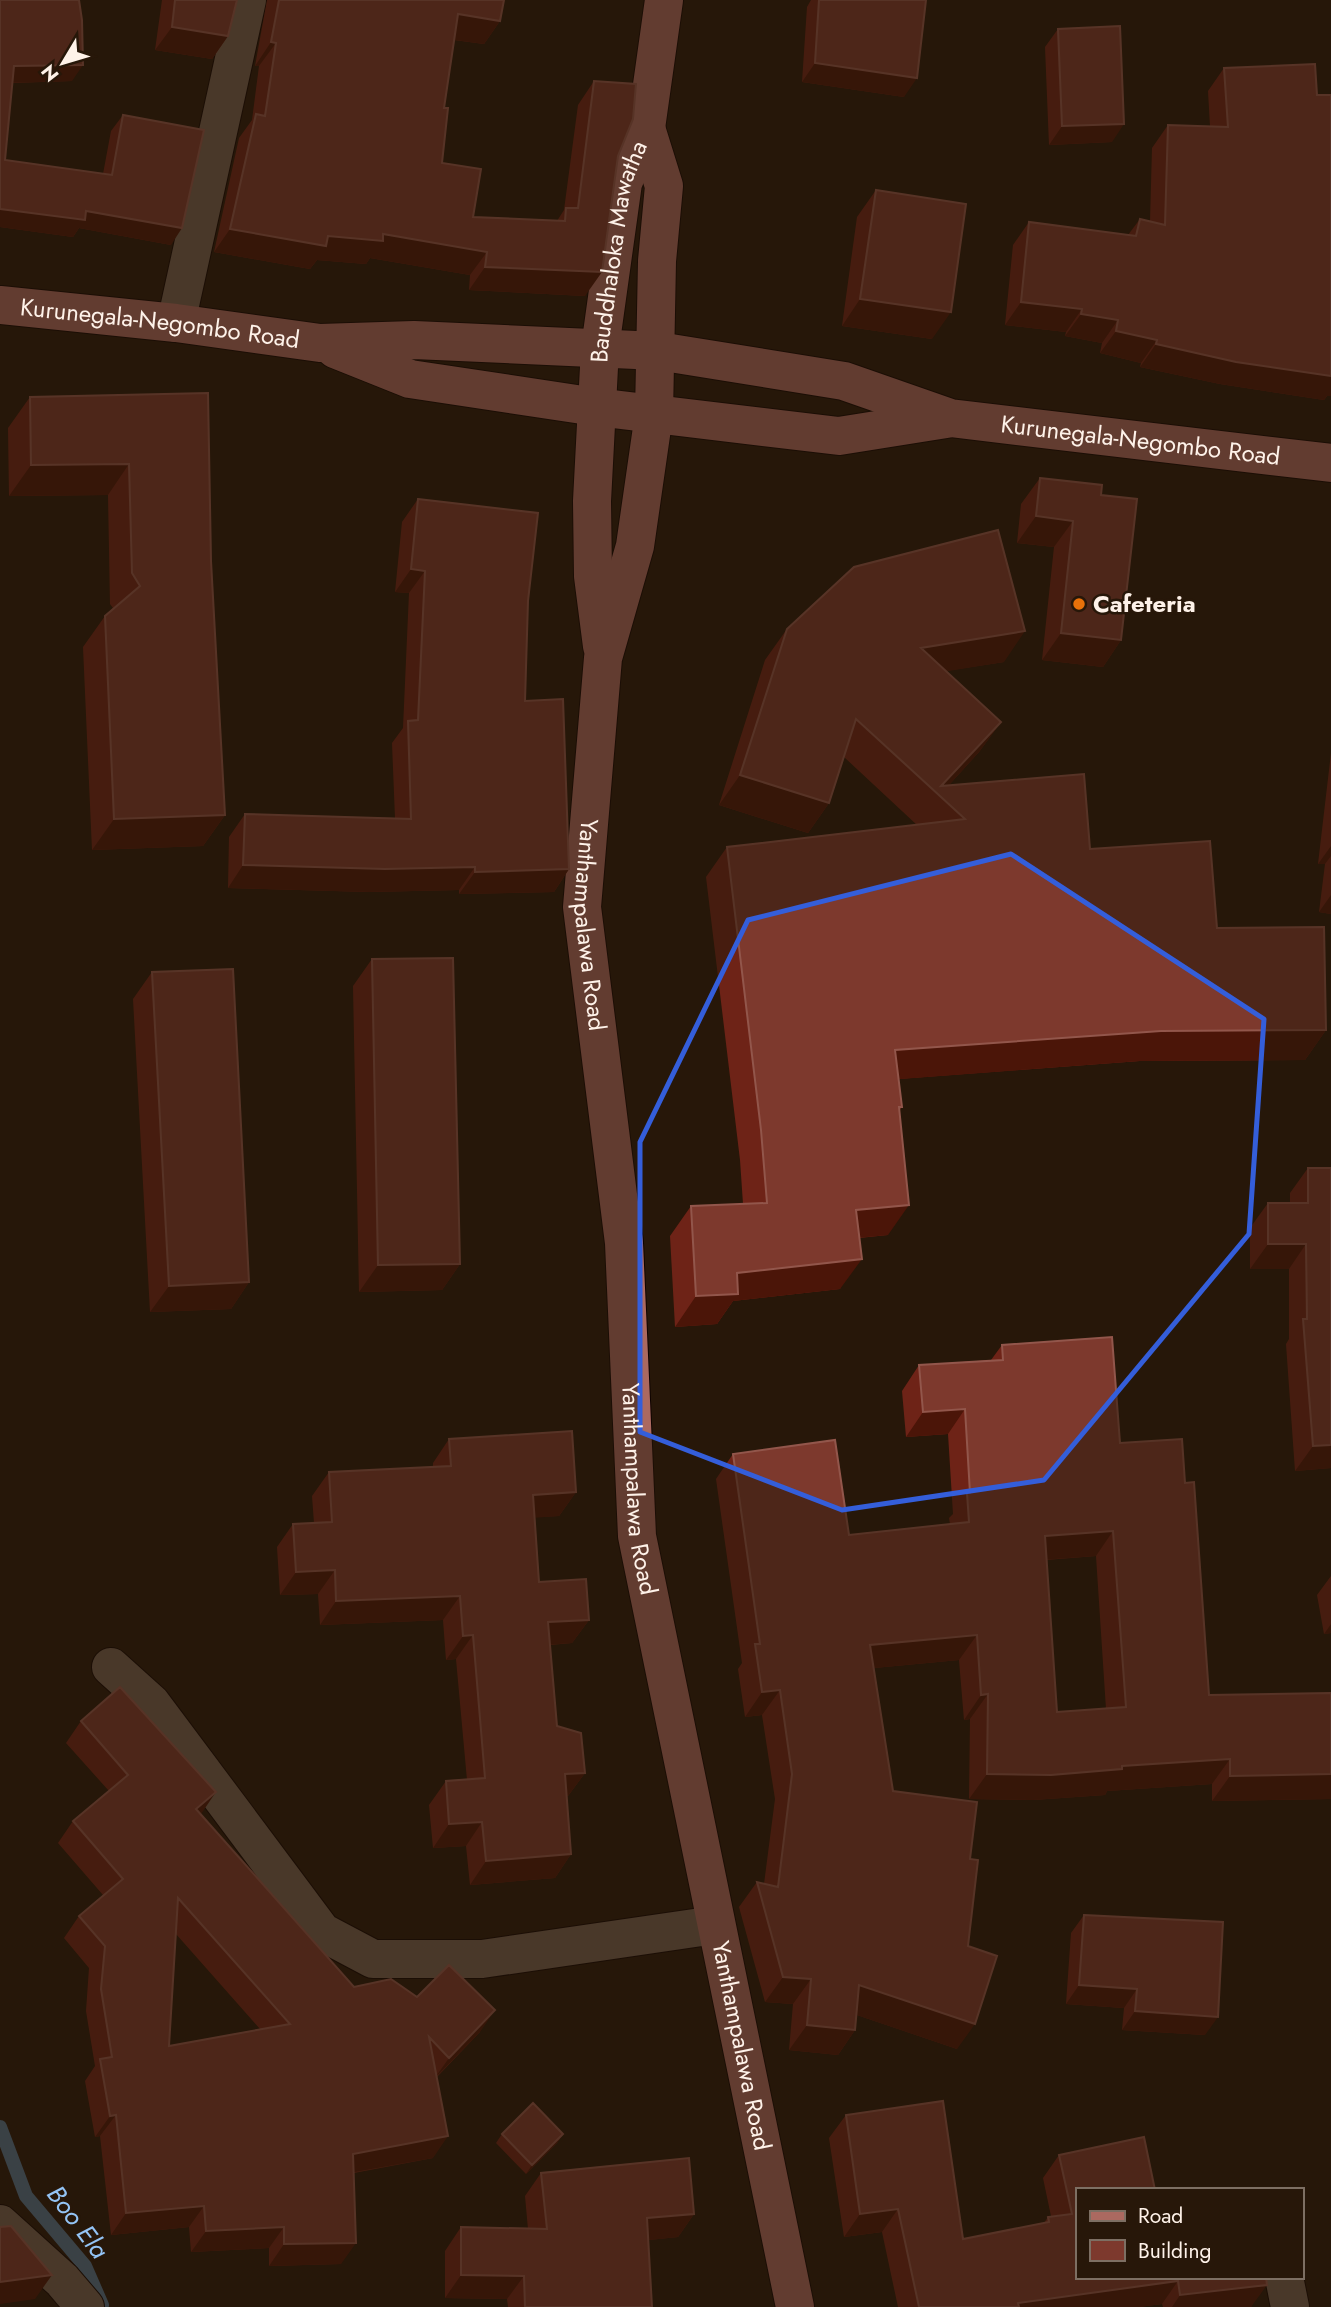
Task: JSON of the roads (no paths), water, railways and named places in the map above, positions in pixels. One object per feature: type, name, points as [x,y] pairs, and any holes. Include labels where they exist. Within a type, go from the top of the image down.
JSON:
[{"type":"main road","name":"Bauddhaloka Mawatha","points":[[598,378],[623,183],[646,128],[664,0]]},
{"type":"main road","name":"Bauddhaloka Mawatha","points":[[646,128],[664,186],[657,261],[656,382]]},
{"type":"main road","name":"Kurunegala-Negombo Road","points":[[0,306],[176,323],[320,342],[414,340],[598,378]]},
{"type":"main road","name":"Kurunegala-Negombo Road","points":[[320,342],[410,379],[598,378]]},
{"type":"main road","points":[[598,378],[656,382]]},
{"type":"main road","points":[[598,378],[656,382]]},
{"type":"main road","name":"Yanthampalawa Road","points":[[598,378],[593,576],[603,658]]},
{"type":"main road","name":"Kurunegala-Negombo Road","points":[[656,382],[844,381],[950,418],[1331,463]]},
{"type":"main road","name":"Kurunegala-Negombo Road","points":[[656,382],[839,436],[950,418]]},
{"type":"main road","name":"Yanthampalawa Road","points":[[656,382],[635,546],[603,658],[582,907],[624,1243],[636,1536],[795,2307]]},
{"type":"street","points":[[176,323],[247,0]]},
{"type":"street","points":[[111,1667],[151,1703],[322,1932],[373,1959],[482,1959],[715,1925]]},
{"type":"street","points":[[0,2224],[62,2280],[85,2307]]},
{"type":"street","points":[[1284,2279],[1290,2307]]},
{"type":"waterway","name":"Boo Ela","points":[[0,2127],[26,2196],[85,2266],[102,2305]]},
{"type":"place","name":"Cafeteria","points":[[1079,604]]}]
